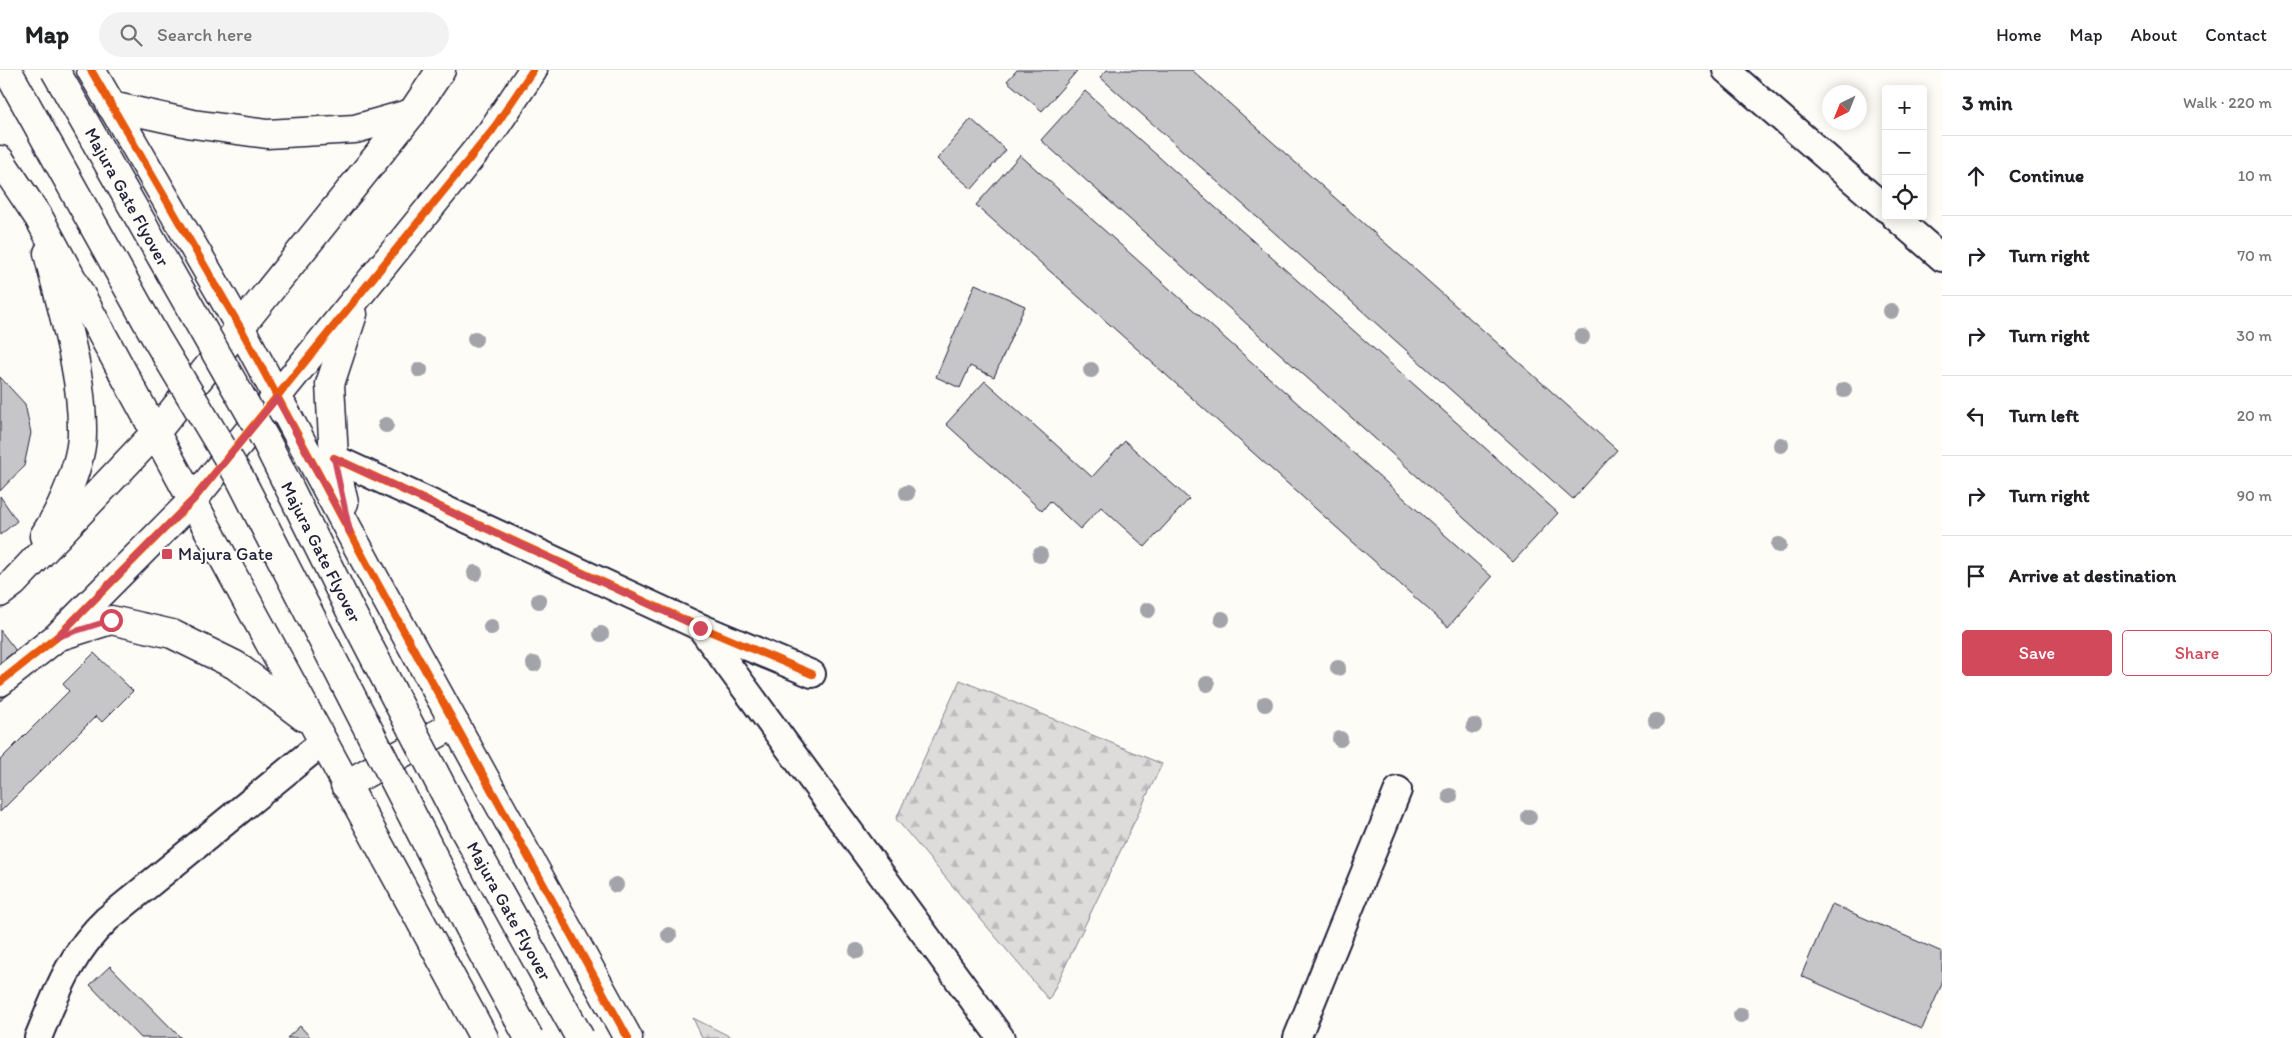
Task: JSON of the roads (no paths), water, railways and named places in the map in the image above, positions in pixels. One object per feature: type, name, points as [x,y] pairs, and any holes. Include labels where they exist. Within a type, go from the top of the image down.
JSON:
[{"type":"main road","points":[[7,70],[156,338],[240,478],[472,933],[529,1038]]},
{"type":"main road","name":"Majura Gate Flyover","points":[[55,70],[265,440],[350,610],[461,824],[580,1038]]},
{"type":"main road","points":[[91,70],[240,327],[350,532],[628,1038]]},
{"type":"main road","points":[[6,588],[156,432],[412,113],[441,70]]},
{"type":"main road","points":[[0,682],[57,637],[193,500],[492,130],[533,70]]},
{"type":"main road","points":[[112,106],[193,124],[267,134],[355,129],[412,113]]},
{"type":"main road","points":[[0,160],[39,218],[156,432],[476,1034]]},
{"type":"main road","points":[[6,588],[54,522],[73,478],[82,435],[79,382],[39,218]]},
{"type":"main road","points":[[350,532],[334,458],[330,384],[348,325],[366,285]]},
{"type":"main road","points":[[57,637],[111,620],[172,634],[235,665],[317,732]]},
{"type":"main road","points":[[345,785],[455,724]]},
{"type":"street","points":[[1726,70],[1882,206]]},
{"type":"street","points":[[1899,220],[1942,258]]},
{"type":"street","points":[[334,458],[700,628],[812,674]]},
{"type":"street","points":[[700,628],[1001,1038]]},
{"type":"street","points":[[38,1038],[70,964],[90,936],[317,732]]},
{"type":"street","points":[[1297,1038],[1398,790]]},
{"type":"place","name":"Majura Gate","points":[[167,554]]}]
